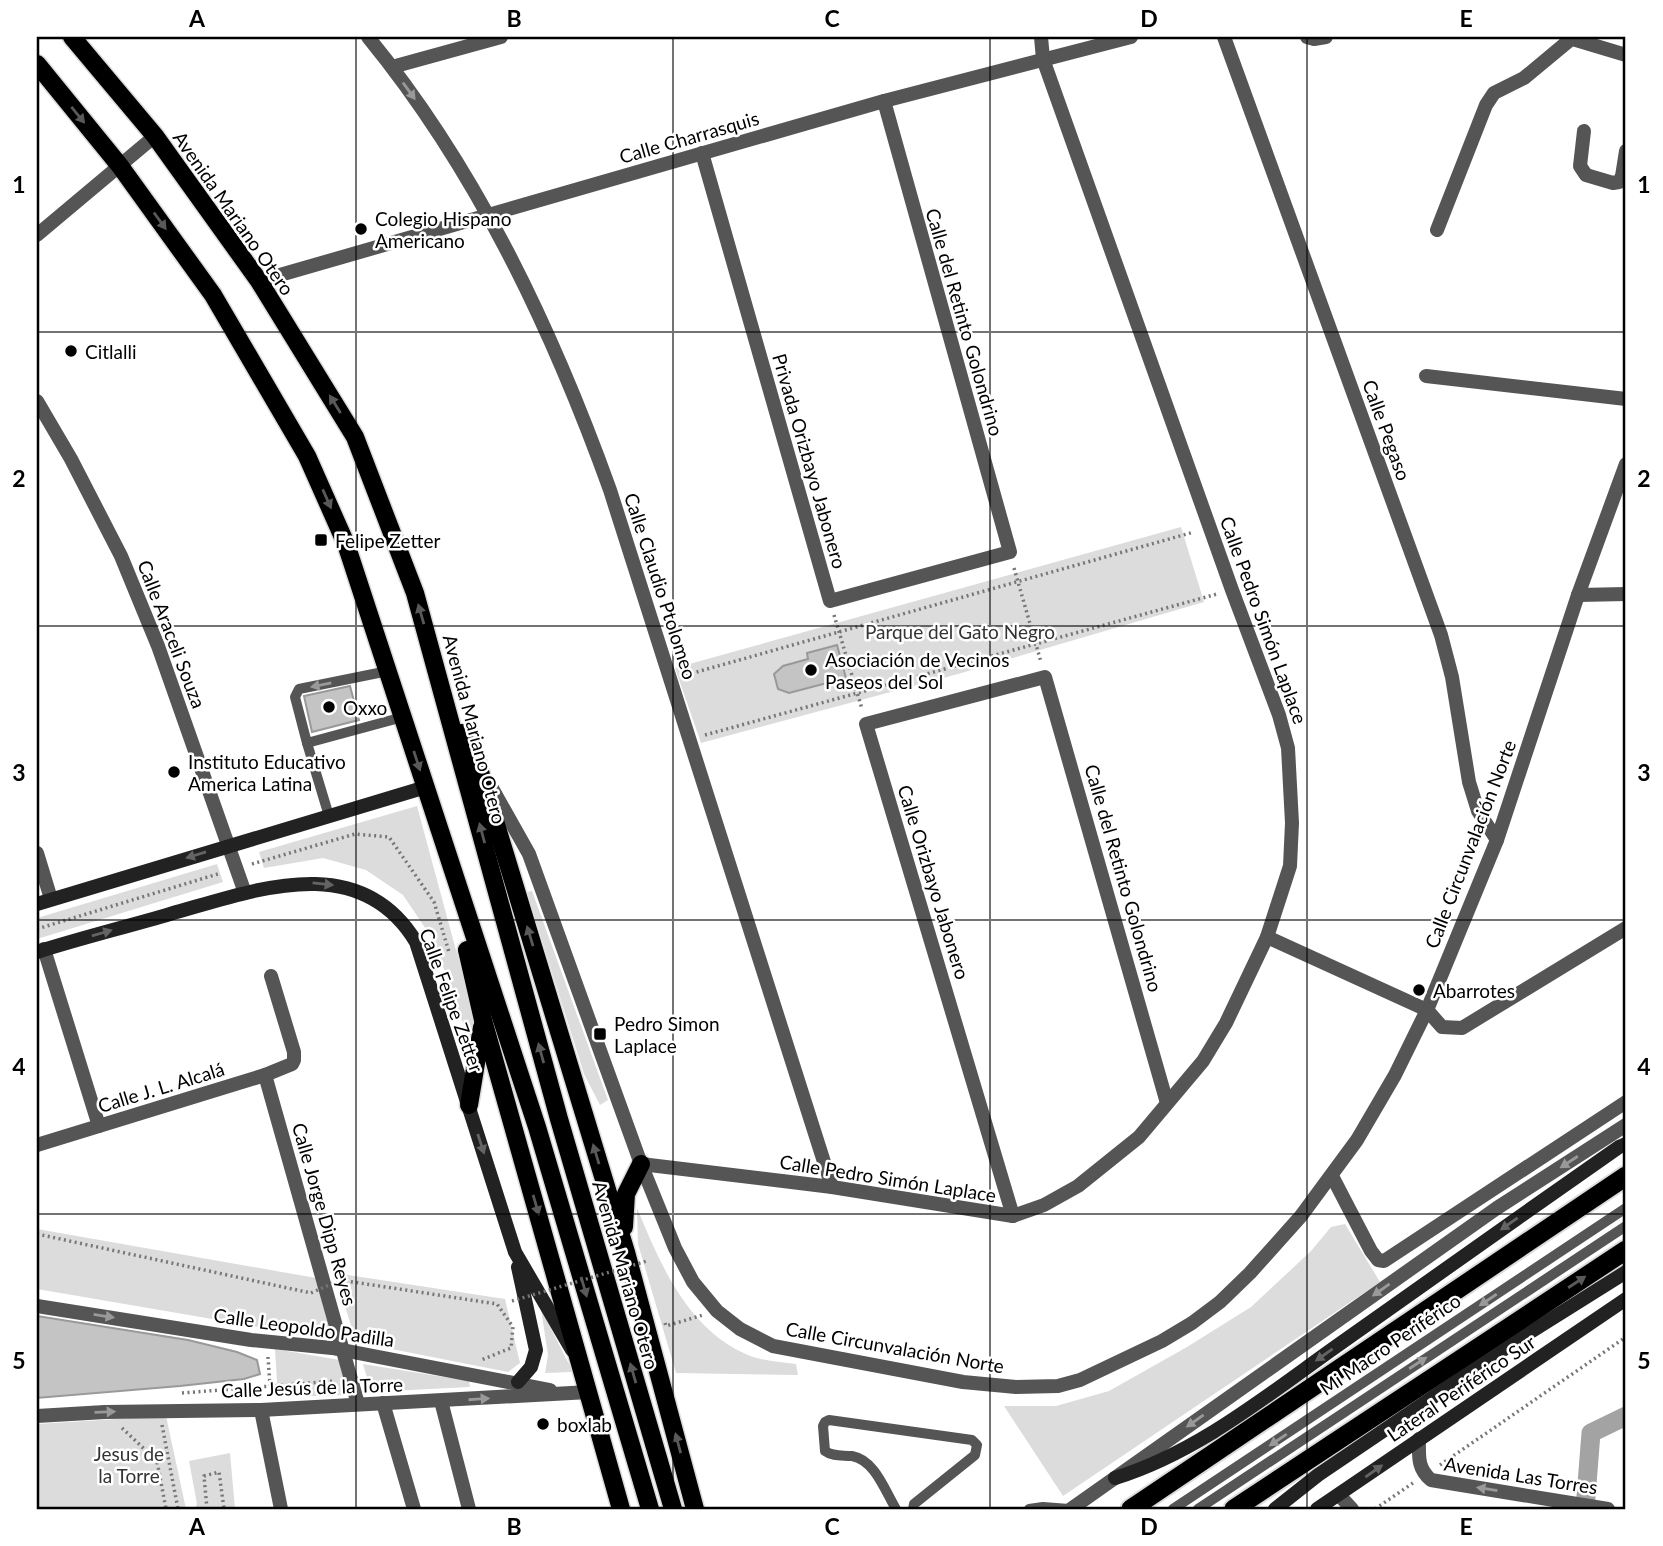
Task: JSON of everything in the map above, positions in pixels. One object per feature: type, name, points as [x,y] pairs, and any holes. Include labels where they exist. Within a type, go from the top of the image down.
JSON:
[{"type":"highway","points":[[1131,1509],[1626,1176]]},
{"type":"highway","points":[[1234,1509],[1626,1250]]},
{"type":"main road","name":"Avenida Mariano Otero","points":[[72,37],[155,136],[259,281],[355,437],[415,593],[559,1119],[673,1509]]},
{"type":"main road","points":[[37,64],[120,166],[213,295],[307,456],[346,544],[537,1127],[649,1509]]},
{"type":"main road","points":[[448,708],[477,762],[626,1252],[695,1509]]},
{"type":"main road","points":[[44,902],[426,787]]},
{"type":"main road","points":[[446,854],[483,1020],[621,1509]]},
{"type":"main road","name":"Calle Felipe Zetter","points":[[41,950],[286,884],[323,883],[356,891],[383,906],[406,927],[416,942],[515,1252],[582,1367]]},
{"type":"main road","points":[[469,1105],[483,1020]]},
{"type":"main road","points":[[1115,1478],[1163,1460],[1268,1395],[1626,1144]]},
{"type":"main road","points":[[626,1252],[626,1194],[641,1164]]},
{"type":"main road","points":[[515,1252],[536,1350],[531,1367],[518,1382]]},
{"type":"main road","points":[[1275,1509],[1340,1460],[1516,1341],[1626,1272]]},
{"type":"main road","name":"Lateral Periférico Sur","points":[[1330,1504],[1419,1439],[1626,1299]]},
{"type":"street","name":"Calle Claudio Ptolomeo","points":[[368,37],[443,137],[488,215],[535,309],[591,436],[832,1187]]},
{"type":"street","points":[[392,67],[501,37]]},
{"type":"street","name":"Calle Pedro Simón Laplace","points":[[641,1164],[832,1187],[1013,1216],[1044,1205],[1078,1186],[1139,1137],[1203,1061],[1226,1023],[1267,936],[1290,866],[1292,800],[1288,748],[1279,715],[1043,59],[1041,37]]},
{"type":"street","name":"Calle Charrasquis","points":[[259,281],[884,101],[1131,37]]},
{"type":"street","name":"Calle Pegaso","points":[[1224,37],[1441,635],[1452,677],[1469,782],[1478,811],[1497,839]]},
{"type":"street","points":[[1307,37],[1326,37]]},
{"type":"street","points":[[1437,230],[1494,93],[1537,69],[1568,38],[1626,55]]},
{"type":"street","name":"Calle del Retinto Golondrino","points":[[884,101],[1010,552]]},
{"type":"street","points":[[1584,131],[1580,166],[1586,175],[1613,183],[1619,182],[1626,151]]},
{"type":"street","points":[[37,235],[155,136]]},
{"type":"street","name":"Privada Orizbayo Jabonero","points":[[702,153],[830,601]]},
{"type":"street","points":[[1426,376],[1626,399]]},
{"type":"street","name":"Calle Araceli Souza","points":[[37,401],[71,459],[121,556],[159,646],[245,893]]},
{"type":"street","name":"Calle Circunvalación Norte","points":[[477,762],[529,854],[641,1164],[681,1259],[693,1282],[717,1311],[740,1329],[773,1346],[963,1382],[1016,1387],[1058,1386],[1080,1380],[1162,1341],[1220,1302],[1250,1273],[1332,1176],[1357,1140],[1395,1075],[1427,1010],[1497,839],[1578,595],[1626,464]]},
{"type":"street","points":[[830,601],[1010,552]]},
{"type":"street","points":[[1578,595],[1626,594]]},
{"type":"street","points":[[866,724],[1039,679]]},
{"type":"street","name":"Calle del Retinto Golondrino","points":[[1039,679],[1167,1103]]},
{"type":"street","name":"Calle Orizbayo Jabonero","points":[[866,724],[1013,1216]]},
{"type":"street","points":[[37,853],[44,902]]},
{"type":"street","points":[[1267,936],[1427,1010],[1442,1027],[1462,1028],[1626,928]]},
{"type":"street","points":[[41,950],[99,1126]]},
{"type":"street","name":"Calle J. L. Alcalá","points":[[37,1145],[288,1066],[294,1060],[271,976]]},
{"type":"street","name":"Calle Jorge Dipp Reyes","points":[[265,1075],[358,1404]]},
{"type":"street","points":[[1332,1176],[1371,1251],[1378,1260],[1384,1261],[1626,1102]]},
{"type":"street","points":[[1070,1509],[1497,1208],[1626,1125]]},
{"type":"street","name":"Calle Leopoldo Padilla","points":[[37,1306],[251,1340],[343,1350],[564,1393]]},
{"type":"street","name":"Calle Jesús de la Torre","points":[[37,1416],[105,1412],[261,1410],[589,1392]]},
{"type":"street","points":[[441,1401],[470,1509]]},
{"type":"street","points":[[383,1403],[414,1509]]},
{"type":"street","points":[[261,1410],[281,1509]]},
{"type":"street","name":"Avenida Las Torres","points":[[1419,1439],[1419,1465],[1425,1475],[1437,1482],[1550,1503],[1608,1509]]},
{"type":"street","points":[[1330,1504],[1352,1509]]},
{"type":"lane","points":[[329,816],[295,697],[299,689],[388,671]]},
{"type":"lane","points":[[307,743],[402,717]]},
{"type":"lane","name":"Mi Macro Periférico","points":[[1173,1509],[1626,1208]]},
{"type":"lane","name":"Mi Macro Periférico","points":[[1198,1509],[1626,1226]]},
{"type":"lane","points":[[897,1509],[870,1464],[853,1456],[829,1455],[825,1451],[822,1426],[824,1422],[829,1420],[972,1440],[976,1445],[975,1455],[914,1504],[913,1509]]},
{"type":"lane","points":[[1029,1509],[1070,1509]]},
{"type":"path","points":[[671,680],[1210,527]]},
{"type":"path","points":[[1010,552],[1036,644],[1039,679]]},
{"type":"path","points":[[690,739],[1232,590]]},
{"type":"path","points":[[830,601],[866,724]]},
{"type":"path","points":[[37,929],[355,834],[389,837],[434,902],[449,952]]},
{"type":"path","points":[[37,1234],[311,1293],[340,1280],[497,1304],[513,1326],[511,1348],[484,1360],[471,1357]]},
{"type":"path","points":[[512,1301],[647,1261]]},
{"type":"path","points":[[545,1287],[551,1314]]},
{"type":"path","points":[[666,1326],[717,1311]]},
{"type":"path","points":[[1375,1509],[1626,1337]]},
{"type":"path","points":[[267,1353],[270,1386]]},
{"type":"path","points":[[175,1394],[343,1380]]},
{"type":"path","points":[[127,1422],[116,1422],[157,1461],[166,1509]]},
{"type":"path","points":[[161,1423],[178,1509]]},
{"type":"path","points":[[207,1509],[204,1476],[219,1472],[225,1509]]},
{"type":"green space","name":"Parque del Gato Negro","points":[[1181,527],[1204,602],[958,674],[701,743],[675,668]]},
{"type":"green space","points":[[417,806],[477,1028],[472,1049],[434,941],[403,895],[366,870],[323,858],[264,868],[259,852]]},
{"type":"green space","points":[[217,864],[223,882],[37,939],[37,918]]},
{"type":"green space","points":[[532,891],[608,1100],[600,1105],[584,1074],[527,892]]},
{"type":"green space","points":[[637,1208],[666,1273],[693,1312],[709,1329],[727,1344],[748,1355],[796,1364],[798,1375],[676,1373],[638,1244]]},
{"type":"green space","points":[[1345,1224],[1380,1282],[1063,1496],[1004,1406],[1056,1406],[1109,1391],[1251,1307],[1311,1251],[1331,1227]]},
{"type":"green space","points":[[37,1229],[316,1278],[334,1340],[37,1289]]},
{"type":"green space","points":[[335,1273],[505,1299],[520,1363],[508,1372],[356,1342]]},
{"type":"green space","points":[[541,1309],[573,1372],[545,1373],[548,1355]]},
{"type":"green space","points":[[275,1349],[340,1360],[349,1395],[278,1397]]},
{"type":"green space","points":[[363,1364],[469,1381],[470,1387],[371,1392]]},
{"type":"green space","name":"Jesus de la Torre","points":[[166,1416],[186,1509],[37,1509],[37,1424]]},
{"type":"green space","name":"Jesus de la Torre","points":[[230,1453],[235,1509],[195,1509],[197,1504],[189,1461]]},
{"type":"building","name":"Asociación de Vecinos Paseos del Sol","points":[[837,645],[846,678],[789,693],[778,689],[774,674],[783,666],[808,659],[807,653]]},
{"type":"building","name":"Oxxo","points":[[350,686],[359,720],[312,732],[304,696]]},
{"type":"building","points":[[37,1316],[188,1340],[237,1352],[257,1360],[260,1374],[244,1379],[180,1386],[37,1398]]},
{"type":"waterway","points":[[1585,1509],[1591,1433],[1626,1416]]},
{"type":"place","name":"Colegio Hispano Americano","points":[[361,229]]},
{"type":"place","name":"Citlalli","points":[[71,351]]},
{"type":"place","name":"Felipe Zetter","points":[[321,540]]},
{"type":"place","name":"Asociación de Vecinos Paseos del Sol","points":[[811,670]]},
{"type":"place","name":"Oxxo","points":[[329,707]]},
{"type":"place","name":"Instituto Educativo America Latina","points":[[174,772]]},
{"type":"place","name":"Abarrotes","points":[[1419,990]]},
{"type":"place","name":"Pedro Simon Laplace","points":[[600,1034]]},
{"type":"place","name":"boxlab","points":[[543,1424]]}]
